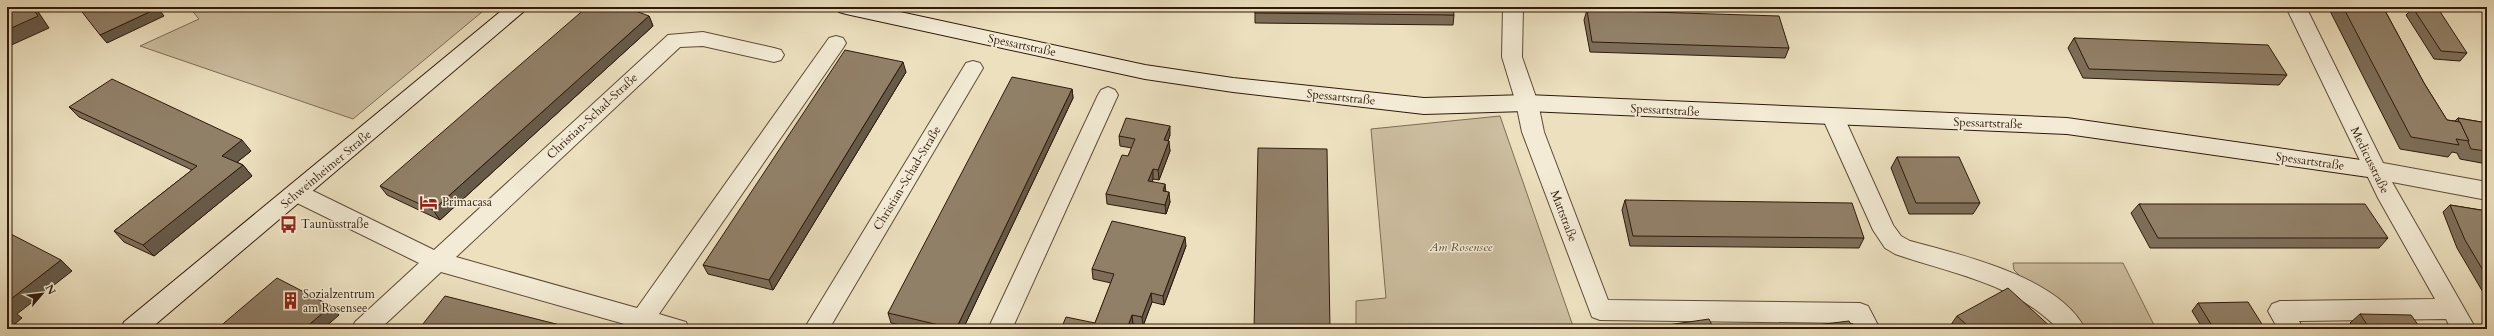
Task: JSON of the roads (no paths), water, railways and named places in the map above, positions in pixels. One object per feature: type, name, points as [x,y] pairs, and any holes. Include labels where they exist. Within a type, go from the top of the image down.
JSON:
[{"type":"street","name":"Schweinheimer Straße","points":[[133,329],[519,7]]},
{"type":"street","name":"Spessartstraße","points":[[846,7],[1144,72],[1233,85],[1424,106],[1526,103],[2067,126],[2375,170],[2487,191]]},
{"type":"street","name":"Mattstraße","points":[[1513,7],[1512,57],[1533,132],[1600,310],[1720,321],[1860,313],[1868,329]]},
{"type":"street","name":"Medicusstraße","points":[[2296,7],[2375,170],[2464,329]]},
{"type":"street","name":"Christian-Schad-Straße","points":[[364,329],[675,40],[703,39],[774,55]]},
{"type":"street","points":[[642,319],[836,43]]},
{"type":"street","name":"Christian-Schad-Straße","points":[[816,329],[973,68]]},
{"type":"street","points":[[1000,329],[1108,95]]},
{"type":"street","points":[[1833,117],[1884,230],[1893,242],[1903,248],[1986,271],[2014,283],[2063,317],[2072,329]]},
{"type":"street","points":[[297,193],[436,261],[677,329]]},
{"type":"street","points":[[2291,329],[2280,311],[2452,309]]},
{"type":"place","name":"Primacasa","points":[[429,202]]},
{"type":"place","name":"Taunusstraße","points":[[288,224]]},
{"type":"place","name":"Sozialzentrum am Rosensee","points":[[290,301]]},
{"type":"park label","name":"Am Rosensee","points":[[1461,247]]}]
